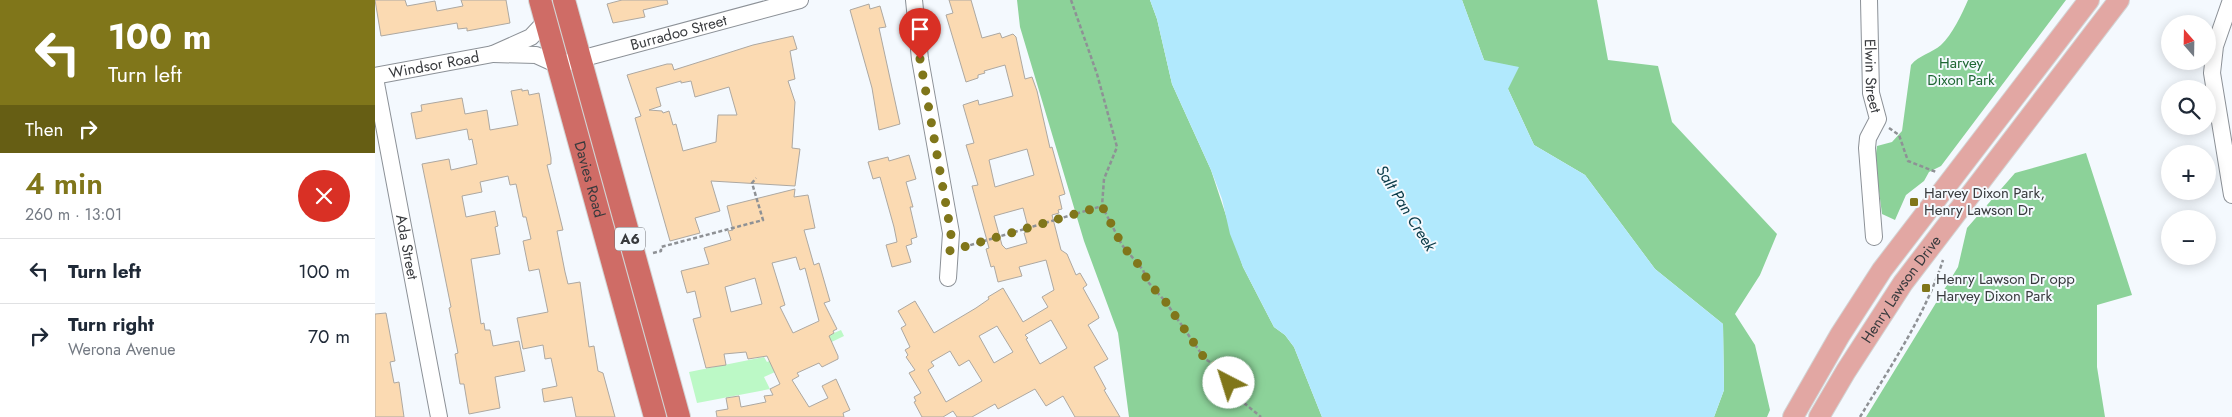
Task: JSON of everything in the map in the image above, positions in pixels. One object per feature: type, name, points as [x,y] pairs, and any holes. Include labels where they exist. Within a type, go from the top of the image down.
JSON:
[{"type":"highway","name":"Davies Road","points":[[564,0],[679,417]]},
{"type":"highway","name":"Davies Road","points":[[543,11],[655,417]]},
{"type":"main road","name":"Henry Lawson Drive","points":[[1793,417],[1853,313],[1898,250],[2089,0]]},
{"type":"main road","name":"Henry Lawson Drive","points":[[1819,417],[1887,307],[1963,203],[2119,0]]},
{"type":"street","name":"Burradoo Street","points":[[559,66],[799,0]]},
{"type":"street","points":[[914,0],[920,59],[951,233],[948,278]]},
{"type":"street","name":"Elwin Street","points":[[1869,0],[1871,93],[1878,119],[1868,138],[1867,148],[1874,237]]},
{"type":"street","points":[[2231,0],[2215,46],[2212,73],[2232,196]]},
{"type":"street","name":"Windsor Road","points":[[375,77],[493,54],[531,38],[543,11]]},
{"type":"street","name":"Windsor Road","points":[[493,54],[536,55],[559,66]]},
{"type":"street","name":"Ada Street","points":[[375,77],[439,417]]},
{"type":"path","points":[[1071,0],[1097,74],[1117,147],[1105,178],[1102,206],[1122,245],[1143,270],[1148,282],[1165,301],[1205,359],[1219,368],[1238,398],[1261,417]]},
{"type":"path","points":[[1878,119],[1899,135],[1908,160],[1953,179]]},
{"type":"path","points":[[635,259],[661,251],[661,247],[763,220],[752,183],[756,178]]},
{"type":"path","points":[[950,251],[1102,206]]},
{"type":"path","points":[[1860,417],[1920,316],[1935,285],[1944,255]]},
{"type":"green space","points":[[1017,0],[1150,0],[1157,19],[1172,84],[1211,170],[1243,267],[1274,327],[1285,335],[1294,347],[1322,417],[1129,417],[1118,333],[1084,241],[1020,27]]},
{"type":"green space","points":[[1462,0],[1597,0],[1608,60],[1658,66],[1672,122],[1777,234],[1760,275],[1735,314],[1755,345],[1770,410],[1767,417],[1714,417],[1724,390],[1723,324],[1655,269],[1585,175],[1534,145],[1508,89],[1484,60]]},
{"type":"green space","name":"Harvey Dixon Park","points":[[1968,0],[2066,0],[1941,166],[1929,172],[1924,181],[1906,195],[1895,220],[1882,214],[1875,161],[1877,146],[1892,142],[1902,131],[1911,65],[1945,41]]},
{"type":"green space","points":[[2086,153],[2132,295],[2097,305],[2097,367],[2105,417],[1866,417],[1958,267],[1967,228],[2015,173]]},
{"type":"green space","points":[[841,330],[844,336],[774,370],[775,372],[764,377],[770,389],[697,403],[689,372],[764,357],[767,362]]},
{"type":"water","name":"Salt Pan Creek","points":[[1150,0],[1462,0],[1484,60],[1519,67],[1508,89],[1534,145],[1585,175],[1655,269],[1723,324],[1724,390],[1714,417],[1322,417],[1294,347],[1285,335],[1274,327],[1243,267],[1230,234],[1222,199],[1211,170],[1172,84],[1157,19]]},
{"type":"building","points":[[375,0],[405,0],[407,6],[435,1],[437,11],[463,6],[461,0],[506,0],[510,23],[467,31],[467,28],[458,29],[457,23],[381,36]]},
{"type":"building","points":[[622,0],[667,0],[668,4],[643,10],[645,17],[613,23],[607,4]]},
{"type":"building","points":[[949,0],[971,0],[982,38],[1000,33],[1002,38],[1013,34],[1016,37],[1025,79],[1032,77],[1037,91],[1050,148],[1052,147],[1065,194],[1059,196],[1062,209],[1058,210],[1059,213],[1052,215],[1061,250],[1067,254],[1076,275],[1080,273],[1087,285],[1083,288],[1098,315],[1099,318],[1088,325],[1108,359],[1094,367],[1106,389],[1104,390],[1120,417],[1075,417],[1063,396],[1046,406],[1035,389],[998,409],[995,404],[972,417],[957,417],[953,411],[943,417],[922,417],[914,402],[916,401],[914,397],[921,393],[909,373],[915,370],[906,357],[908,355],[905,350],[910,347],[901,328],[906,325],[898,311],[915,301],[934,333],[976,308],[989,299],[988,297],[1003,288],[1023,322],[1048,307],[1042,297],[1054,290],[1046,260],[1019,267],[1022,276],[998,282],[994,266],[991,267],[986,249],[989,248],[972,186],[978,185],[966,145],[974,143],[963,105],[978,100],[979,105],[1013,96],[1005,65],[984,71],[985,73],[978,75],[978,78],[966,82],[946,15],[953,13]],"holes":[[[1027,149],[1034,175],[995,187],[989,160]],[[1023,208],[1029,231],[1024,233],[1027,243],[1006,249],[1002,245],[994,216]],[[1051,320],[1067,348],[1040,364],[1025,335]],[[997,326],[1013,352],[994,363],[979,336]],[[950,351],[959,366],[969,360],[982,381],[946,402],[928,370],[934,366],[931,362]]]},
{"type":"building","points":[[869,4],[870,9],[880,6],[886,27],[879,28],[900,124],[879,130],[872,88],[850,10]]},
{"type":"building","points":[[793,36],[797,49],[790,51],[795,79],[788,81],[795,102],[792,148],[800,149],[795,186],[711,181],[720,211],[695,218],[700,233],[670,241],[635,118],[641,116],[627,75],[667,64],[672,64],[674,70],[753,45]],"holes":[[[681,81],[681,83],[691,81],[695,97],[729,87],[737,115],[718,115],[716,142],[683,151],[676,124],[673,125],[669,111],[663,113],[662,111],[649,110],[661,106],[656,88]]]},
{"type":"building","points":[[522,89],[522,91],[528,90],[529,95],[539,93],[551,158],[551,164],[547,165],[563,230],[557,231],[565,272],[568,284],[580,282],[589,347],[594,346],[598,371],[603,373],[615,417],[576,417],[572,397],[544,402],[542,389],[557,386],[551,358],[545,359],[543,345],[523,349],[517,318],[548,312],[539,269],[529,271],[523,241],[531,239],[526,217],[523,217],[516,184],[510,185],[508,176],[480,182],[482,192],[462,196],[466,217],[495,211],[498,226],[495,227],[500,254],[471,259],[481,324],[484,323],[485,330],[490,330],[493,346],[519,341],[525,371],[495,377],[500,408],[469,414],[464,384],[460,384],[455,354],[458,353],[449,308],[451,307],[422,164],[449,159],[451,170],[477,164],[472,139],[469,140],[467,129],[416,139],[411,113],[422,111],[421,105],[462,98],[465,114],[487,110],[490,130],[518,125],[511,91]]},
{"type":"building","points":[[909,155],[916,179],[906,182],[913,207],[910,207],[917,237],[911,239],[912,244],[906,246],[911,262],[892,267],[886,245],[897,242],[894,227],[880,177],[873,179],[868,162],[888,157],[889,161]]},
{"type":"building","points":[[795,189],[794,197],[808,195],[815,228],[804,230],[814,265],[819,263],[830,301],[824,303],[837,329],[829,336],[838,359],[822,367],[819,363],[797,373],[799,376],[792,380],[809,407],[828,398],[822,386],[836,379],[850,410],[843,413],[844,417],[717,417],[716,411],[728,409],[726,398],[739,396],[741,407],[766,402],[764,396],[773,395],[770,389],[780,384],[767,356],[748,359],[746,352],[724,354],[726,365],[706,368],[693,319],[701,317],[695,291],[687,293],[681,271],[709,264],[704,248],[731,240],[728,231],[733,230],[727,206]],"holes":[[[796,257],[800,270],[805,268],[819,321],[793,333],[780,307],[785,305],[772,263]],[[755,278],[762,304],[731,312],[725,287]]]},
{"type":"building","points":[[386,313],[395,361],[390,362],[394,383],[399,382],[404,417],[375,417],[375,314]]},
{"type":"place","name":"Harvey Dixon Park, Henry Lawson Dr","points":[[1914,202]]},
{"type":"place","name":"Henry Lawson Dr opp Harvey Dixon Park","points":[[1926,288]]},
{"type":"route","points":[[920,59],[951,233],[950,251],[1102,206],[1122,245],[1143,270],[1148,282],[1165,301],[1205,359],[1219,368],[1229,383]]}]
